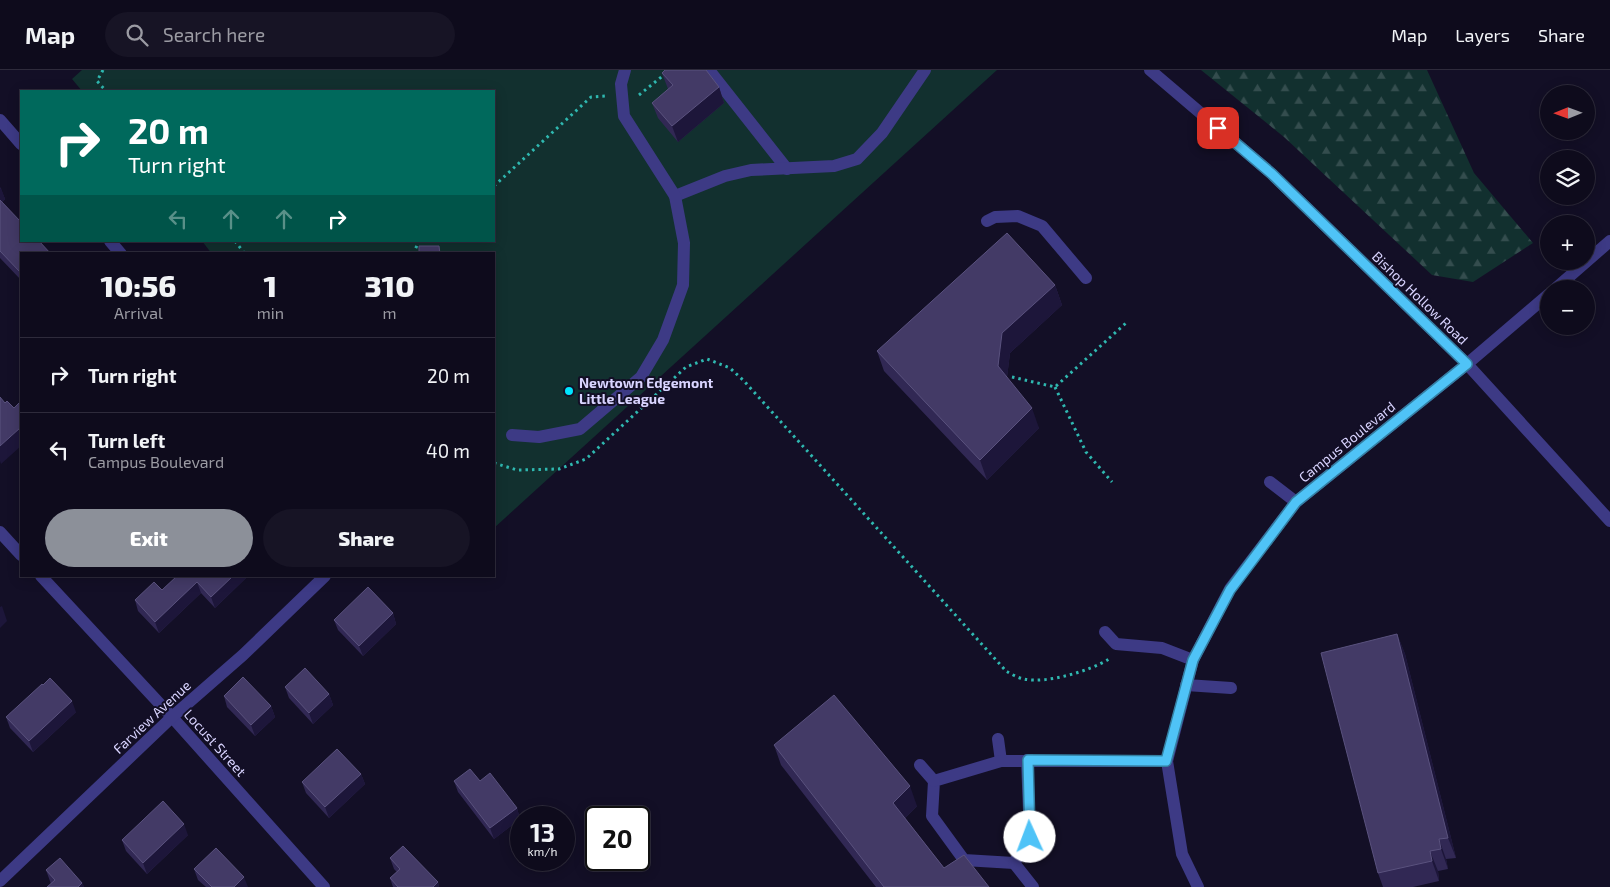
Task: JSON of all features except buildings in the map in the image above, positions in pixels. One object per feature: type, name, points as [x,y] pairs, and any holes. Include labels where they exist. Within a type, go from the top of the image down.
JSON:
[{"type":"street","points":[[512,435],[539,438],[580,429],[641,377],[662,340],[683,285],[684,243],[675,196],[624,116],[621,84],[626,70]]},
{"type":"street","points":[[708,70],[788,169]]},
{"type":"street","points":[[675,196],[725,176],[752,170],[834,166],[857,159],[882,133],[925,70]]},
{"type":"street","name":"Bishop Hollow Road","points":[[1150,70],[1272,174],[1467,364],[1610,521]]},
{"type":"street","points":[[0,120],[20,143]]},
{"type":"street","points":[[987,221],[995,217],[1018,216],[1042,226],[1086,278]]},
{"type":"street","points":[[1564,280],[1610,241]]},
{"type":"street","points":[[111,242],[119,252]]},
{"type":"street","name":"Campus Boulevard","points":[[1198,887],[1182,854],[1166,761],[1193,660],[1230,590],[1296,502],[1467,364],[1540,302]]},
{"type":"street","points":[[1270,482],[1296,502]]},
{"type":"street","points":[[0,532],[20,554]]},
{"type":"street","name":"Locust Street","points":[[42,577],[172,717],[324,887]]},
{"type":"street","name":"Farview Avenue","points":[[0,881],[172,717],[243,655],[325,577]]},
{"type":"street","points":[[1105,632],[1116,644],[1162,648],[1193,660]]},
{"type":"street","points":[[1186,685],[1232,688]]},
{"type":"street","points":[[998,739],[1001,761]]},
{"type":"street","points":[[1014,863],[1030,837],[1028,760]]},
{"type":"street","points":[[934,781],[1001,761],[1166,761]]},
{"type":"street","points":[[920,766],[934,781],[932,816],[964,860],[1014,863],[1033,887]]},
{"type":"path","points":[[103,70],[98,81],[105,90]]},
{"type":"path","points":[[495,185],[590,97],[638,96],[670,70]]},
{"type":"path","points":[[236,242],[244,252]]},
{"type":"path","points":[[1055,387],[1126,323]]},
{"type":"path","points":[[495,463],[517,470],[559,469],[586,459],[686,367],[707,359],[730,368],[744,382],[1006,672],[1024,679],[1057,678],[1085,670],[1109,659],[1116,644]]},
{"type":"path","points":[[1012,377],[1055,387]]},
{"type":"path","points":[[1055,387],[1086,452],[1112,482]]},
{"type":"green space","name":"Newtown Edgemont Little League","points":[[82,70],[997,70],[495,527],[495,252],[210,252],[203,242],[495,242],[495,90],[81,90],[72,79]]},
{"type":"green space","points":[[1201,70],[1427,70],[1474,173],[1533,243],[1473,282],[1432,275],[1284,137]]},
{"type":"place","name":"Newtown Edgemont Little League","points":[[569,391]]},
{"type":"route","points":[[1030,837],[1028,760],[1166,761],[1193,660],[1230,590],[1296,502],[1467,364],[1272,174],[1218,128]]}]
